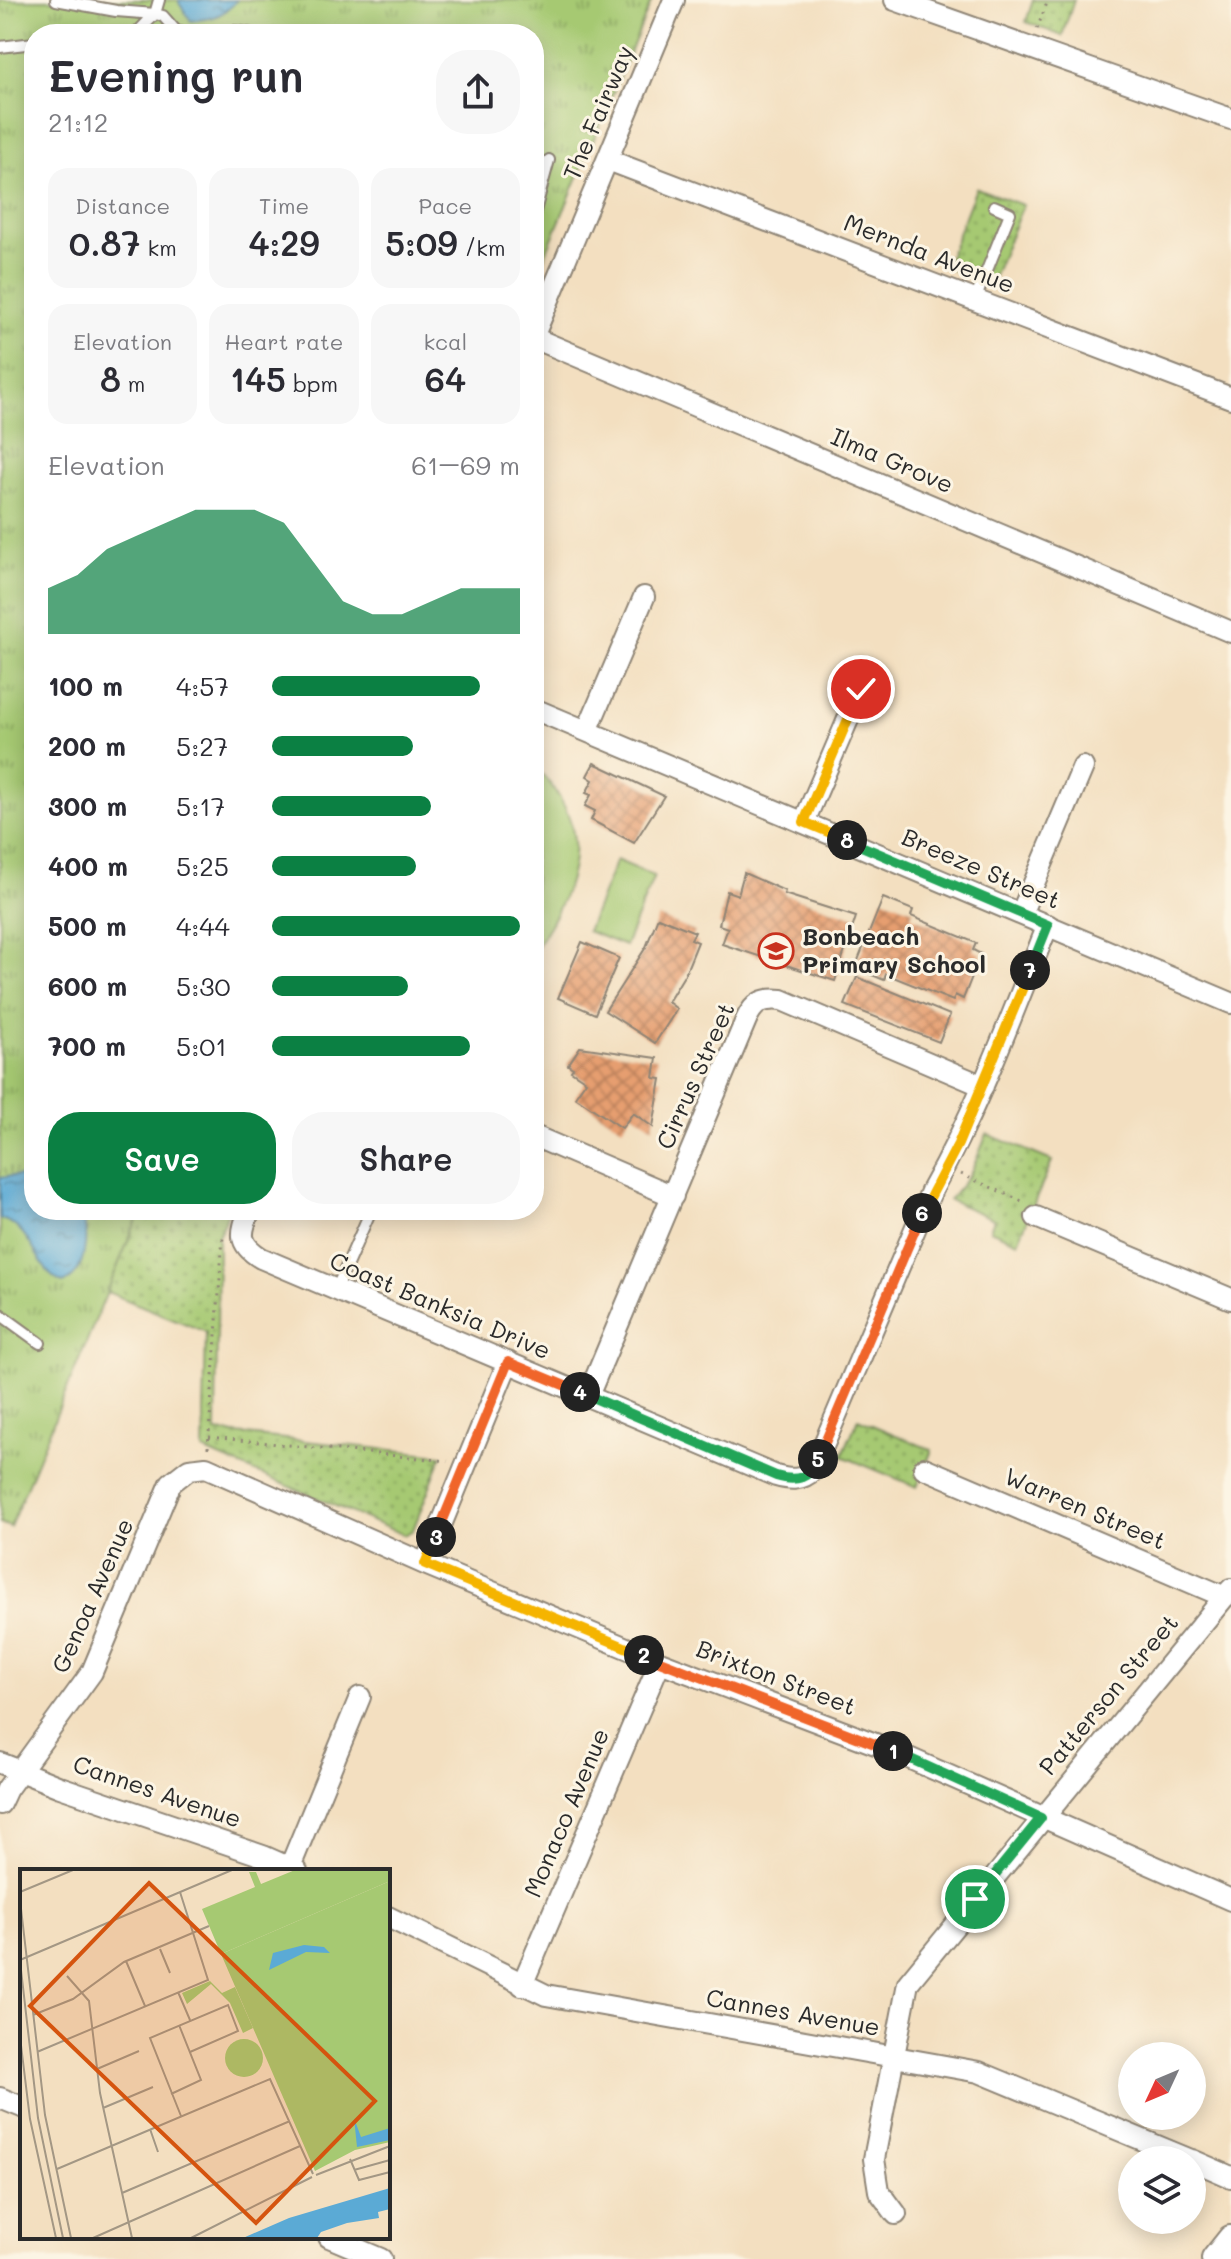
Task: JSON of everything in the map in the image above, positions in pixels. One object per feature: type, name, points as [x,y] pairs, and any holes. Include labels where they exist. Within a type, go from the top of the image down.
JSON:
[{"type":"street","name":"The Fairway","points":[[544,297],[608,160],[674,0]]},
{"type":"street","points":[[895,0],[1231,119]]},
{"type":"street","name":"Mernda Avenue","points":[[608,160],[1231,398]]},
{"type":"street","name":"Ilma Grove","points":[[544,341],[1231,632]]},
{"type":"street","points":[[587,731],[644,597]]},
{"type":"street","points":[[804,822],[861,689]]},
{"type":"street","name":"Breeze Street","points":[[544,713],[1231,1003]]},
{"type":"street","points":[[1021,914],[1083,767]]},
{"type":"street","name":"Coast Banksia Drive","points":[[248,1220],[243,1238],[251,1252],[776,1476],[789,1480],[809,1474],[932,1189],[948,1165],[983,1086],[1048,925]]},
{"type":"street","name":"Cirrus Street","points":[[588,1396],[751,1008],[759,1001],[769,998],[782,1000],[983,1086]]},
{"type":"street","points":[[544,1140],[673,1196]]},
{"type":"street","points":[[1036,1217],[1231,1299]]},
{"type":"street","points":[[425,1564],[508,1362]]},
{"type":"street","name":"Genoa Avenue","points":[[0,1804],[20,1771],[92,1672],[171,1483],[189,1469],[206,1467]]},
{"type":"street","name":"Brixton Street","points":[[206,1467],[425,1564],[660,1662],[886,1748],[1231,1900]]},
{"type":"street","name":"Warren Street","points":[[924,1468],[1228,1593]]},
{"type":"street","name":"Patterson Street","points":[[896,2214],[879,2191],[874,2166],[906,1989],[911,1977],[1228,1593]]},
{"type":"street","name":"Monaco Avenue","points":[[522,1985],[660,1662]]},
{"type":"street","points":[[294,1869],[360,1697]]},
{"type":"street","name":"Cannes Avenue","points":[[0,1763],[294,1869]]},
{"type":"street","name":"Cannes Avenue","points":[[390,1918],[522,1985],[558,1998],[986,2074],[1158,2146]]},
{"type":"street","points":[[0,2098],[20,2106]]},
{"type":"street","name":"Cannes Avenue","points":[[1206,2166],[1231,2177]]},
{"type":"street","points":[[334,2239],[381,2259]]},
{"type":"street","points":[[1215,2259],[1231,2239]]},
{"type":"lane","points":[[56,0],[116,11],[155,14],[163,16],[170,24]]},
{"type":"lane","points":[[146,24],[155,14],[159,0]]},
{"type":"lane","points":[[0,47],[24,44]]},
{"type":"lane","points":[[544,178],[549,160]]},
{"type":"lane","points":[[975,300],[1010,213],[994,206]]},
{"type":"lane","points":[[336,1290],[367,1220]]},
{"type":"lane","points":[[0,1314],[40,1343]]},
{"type":"path","points":[[1029,47],[1048,0]]},
{"type":"path","points":[[948,1165],[966,1177],[1028,1204],[1036,1217]]},
{"type":"path","points":[[206,1467],[222,1237],[228,1224]]},
{"type":"path","points":[[209,1437],[444,1462],[469,1458]]},
{"type":"green space","points":[[0,0],[652,0],[544,258],[544,24],[24,24],[24,1220],[137,1220],[10,1527],[0,1523]]},
{"type":"green space","points":[[1033,0],[1074,0],[1062,36],[1026,22]]},
{"type":"green space","points":[[976,188],[1023,205],[990,285],[945,267]]},
{"type":"green space","points":[[544,778],[567,811],[574,856],[570,879],[544,934]]},
{"type":"green space","points":[[616,860],[654,876],[625,946],[587,931]]},
{"type":"green space","points":[[987,1134],[1052,1161],[1018,1242],[990,1230],[994,1219],[949,1200],[970,1175]]},
{"type":"green space","points":[[137,1220],[225,1220],[218,1236],[216,1432],[442,1455],[413,1530],[404,1535],[203,1450],[206,1332],[107,1292]]},
{"type":"green space","points":[[858,1419],[932,1450],[917,1487],[842,1456]]},
{"type":"water","points":[[179,0],[237,0],[217,16],[191,21]]},
{"type":"water","points":[[24,1177],[24,1220],[84,1220],[84,1251],[71,1278],[63,1283],[54,1277],[20,1230],[0,1219],[0,1178]]},
{"type":"building","points":[[594,763],[664,796],[634,843],[591,820],[595,811],[585,806],[591,795],[586,793],[593,780],[587,776]]},
{"type":"building","points":[[744,873],[785,891],[784,894],[856,917],[835,981],[722,944],[728,928],[719,925],[727,891],[738,895]]},
{"type":"building","points":[[883,898],[913,910],[911,916],[976,943],[973,950],[981,954],[963,999],[955,995],[953,1001],[886,974],[884,980],[855,968]]},
{"type":"building","points":[[658,917],[695,932],[691,939],[698,942],[685,974],[668,1002],[677,1009],[655,1043],[605,1011],[646,947]]},
{"type":"building","points":[[582,942],[619,958],[595,1014],[558,998]]},
{"type":"building","points":[[857,977],[950,1015],[939,1042],[845,1005]]},
{"type":"building","points":[[580,1047],[657,1058],[654,1078],[661,1079],[653,1127],[633,1113],[622,1128],[575,1097],[586,1081],[571,1071],[573,1068],[568,1065]]},
{"type":"place","name":"Bonbeach Primary School","points":[[776,951]]},
{"type":"route","points":[[861,689],[804,822],[1048,925],[958,1144],[932,1189],[813,1470],[797,1479],[776,1476],[508,1362],[425,1564],[660,1662],[886,1748],[1041,1818],[975,1899]]}]
